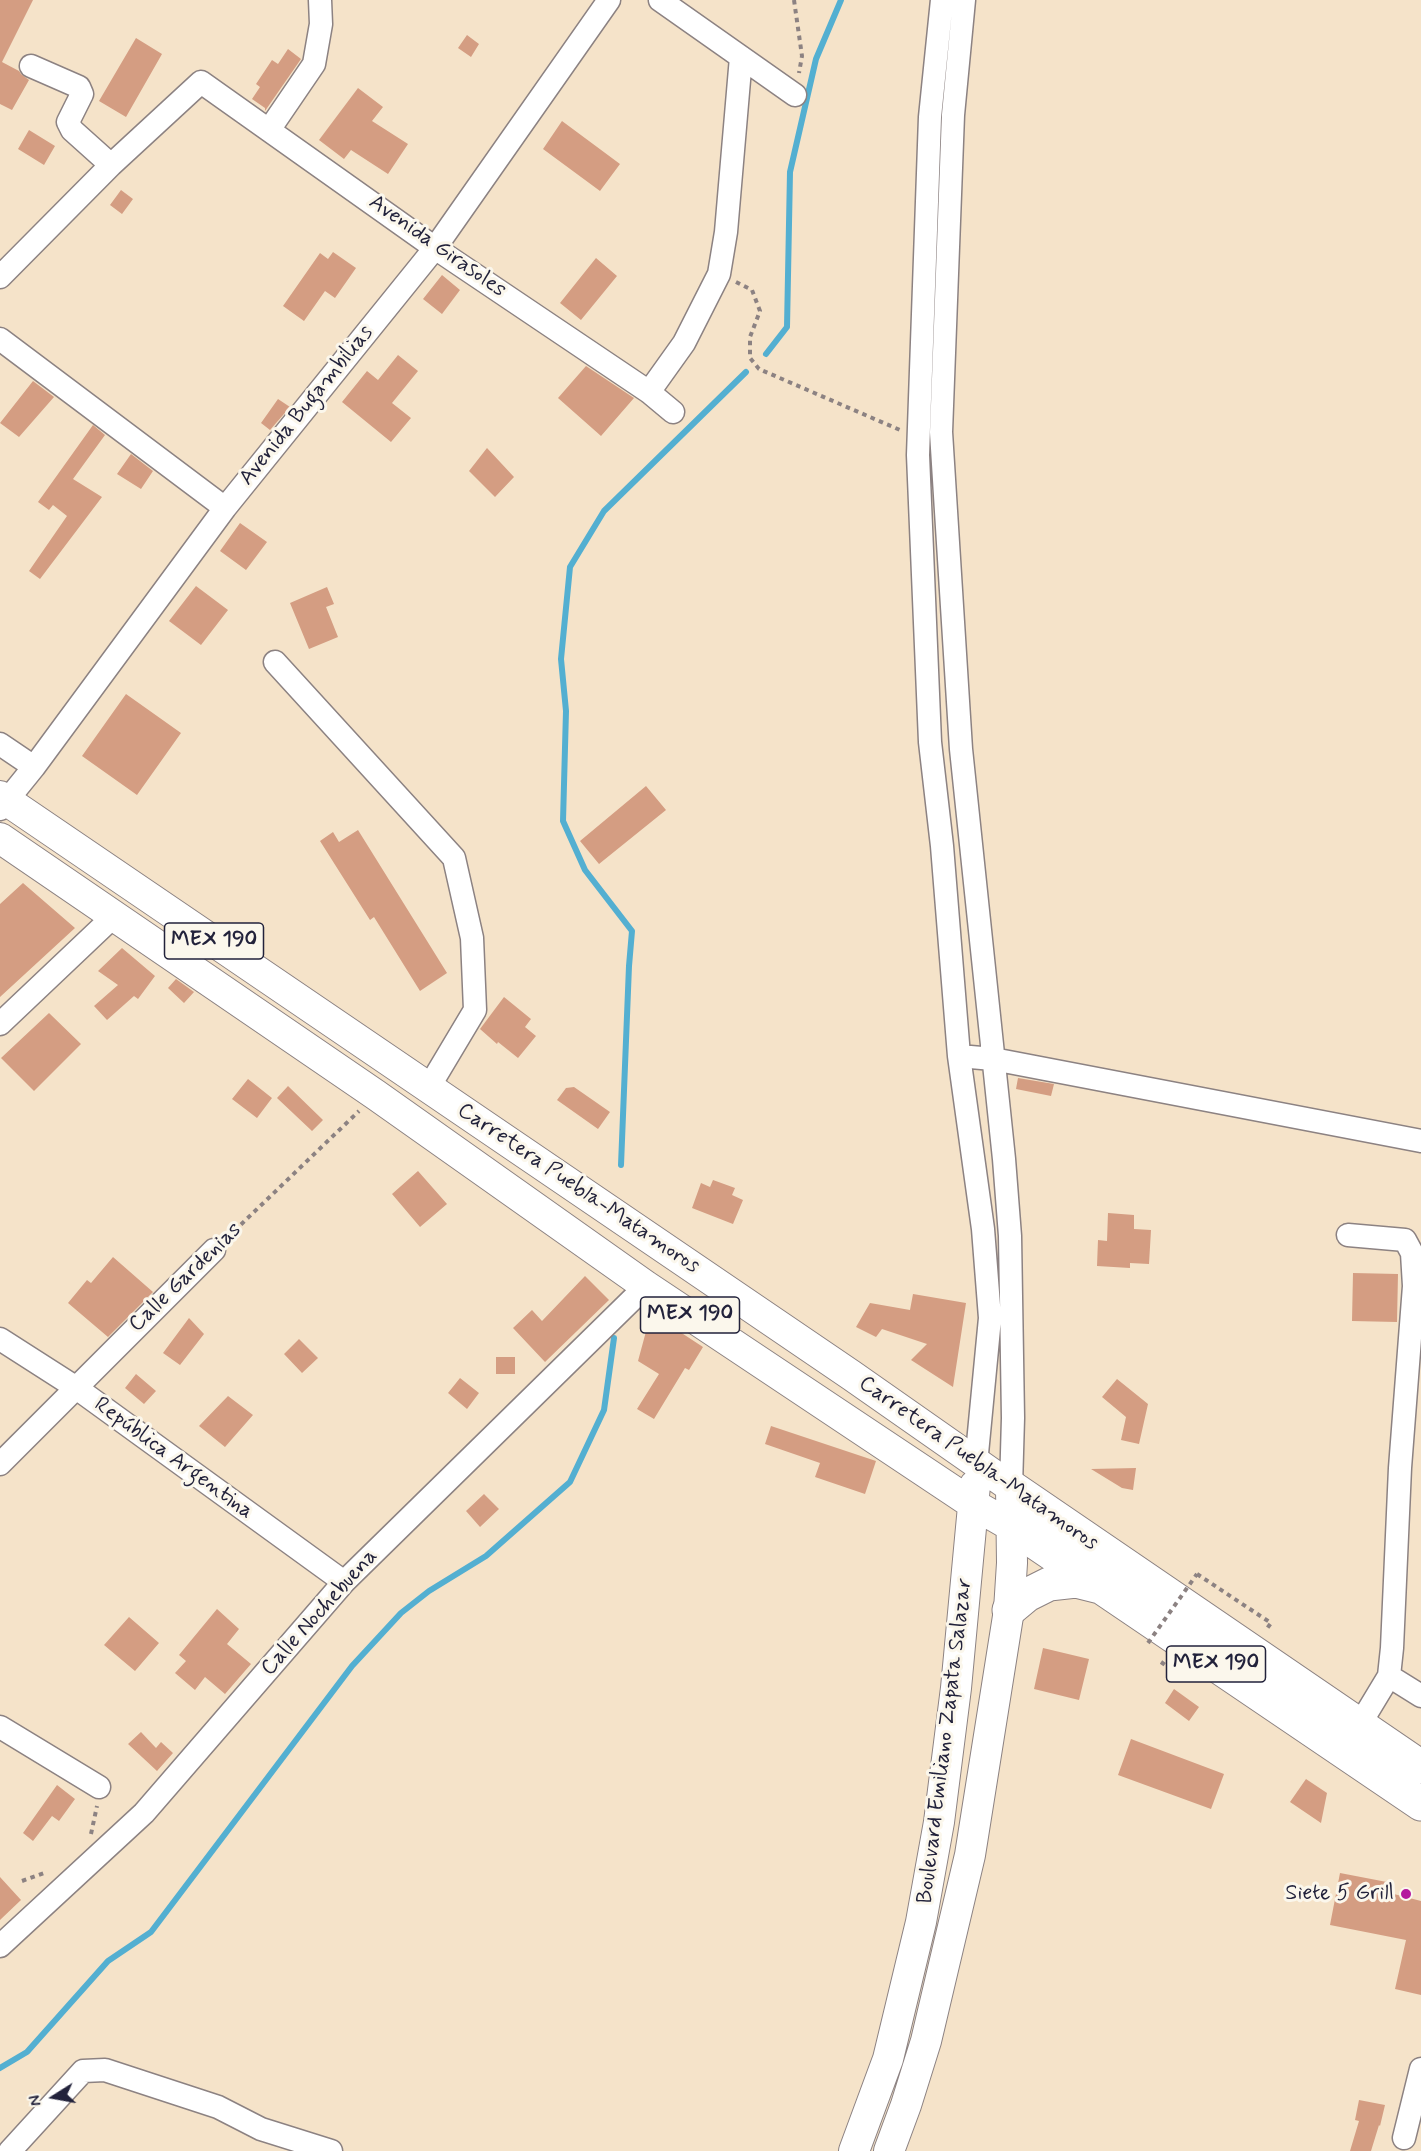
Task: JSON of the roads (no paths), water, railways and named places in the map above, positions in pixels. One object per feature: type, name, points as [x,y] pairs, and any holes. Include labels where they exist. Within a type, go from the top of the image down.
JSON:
[{"type":"highway","name":"Carretera Puebla-Matamoros","points":[[1011,1487],[1421,1767]]},
{"type":"highway","name":"Carretera Puebla-Matamoros","points":[[1011,1526],[1421,1804]]},
{"type":"highway","points":[[1007,1620],[1027,1594],[1049,1584],[1076,1581],[1102,1587]]},
{"type":"main road","name":"Carretera Puebla-Matamoros","points":[[2,802],[429,1086],[1011,1487]]},
{"type":"main road","name":"Carretera Puebla-Matamoros","points":[[0,838],[376,1095],[646,1286],[973,1504],[1011,1526]]},
{"type":"main road","name":"Boulevard Emiliano Zapata Salazar","points":[[854,2151],[888,2059],[921,1922],[939,1822],[956,1688],[976,1464]]},
{"type":"main road","name":"Boulevard Emiliano Zapata Salazar","points":[[889,2151],[926,2041],[968,1866],[1007,1620],[1012,1563],[1011,1487]]},
{"type":"main road","points":[[961,1625],[1007,1620]]},
{"type":"street","points":[[269,130],[314,64],[321,24],[321,0]]},
{"type":"street","name":"Avenida Bugambilias","points":[[2,802],[34,767],[225,508],[435,248],[609,0]]},
{"type":"street","points":[[660,0],[795,95]]},
{"type":"street","points":[[942,0],[930,117],[918,455],[930,742],[943,858],[959,1056],[985,1252],[990,1318],[976,1464]]},
{"type":"street","points":[[964,0],[952,115],[941,432],[961,749],[1010,1236],[1011,1487]]},
{"type":"street","points":[[649,392],[684,343],[719,274],[726,232],[741,57]]},
{"type":"street","points":[[0,277],[111,165],[72,130],[68,122],[82,94],[79,87],[31,66]]},
{"type":"street","name":"Avenida Girasoles","points":[[111,165],[201,82],[435,248],[649,392],[673,412]]},
{"type":"street","points":[[0,339],[225,508]]},
{"type":"street","points":[[275,662],[454,858],[472,938],[475,1010],[429,1086]]},
{"type":"street","points":[[0,744],[34,767]]},
{"type":"street","points":[[0,1024],[115,915]]},
{"type":"street","points":[[959,1056],[993,1059],[1421,1141]]},
{"type":"street","points":[[1348,1235],[1405,1240],[1412,1252],[1418,1286],[1411,1468],[1389,1676],[1360,1724]]},
{"type":"street","name":"Calle Gardenias","points":[[0,1464],[214,1250]]},
{"type":"street","name":"Calle Nochebuena","points":[[0,1946],[144,1813],[344,1582],[646,1286]]},
{"type":"street","name":"República Argentina","points":[[0,1339],[75,1387],[344,1582]]},
{"type":"street","points":[[985,1372],[1012,1371]]},
{"type":"street","points":[[1389,1676],[1421,1696]]},
{"type":"street","points":[[0,1727],[99,1787]]},
{"type":"street","points":[[1404,2138],[1421,2069]]},
{"type":"street","points":[[10,2151],[83,2071],[105,2070],[218,2107],[261,2129],[331,2151]]},
{"type":"waterway","points":[[766,354],[787,327],[790,172],[816,59],[841,0]]},
{"type":"waterway","points":[[621,1165],[632,931],[585,870],[563,821],[566,711],[561,659],[570,567],[604,511],[746,372]]},
{"type":"waterway","points":[[0,2068],[27,2052],[108,1961],[151,1932],[352,1666],[401,1613],[429,1591],[486,1556],[570,1482],[604,1410],[614,1338]]},
{"type":"place","name":"Siete 5 Grill","points":[[1406,1894]]}]
